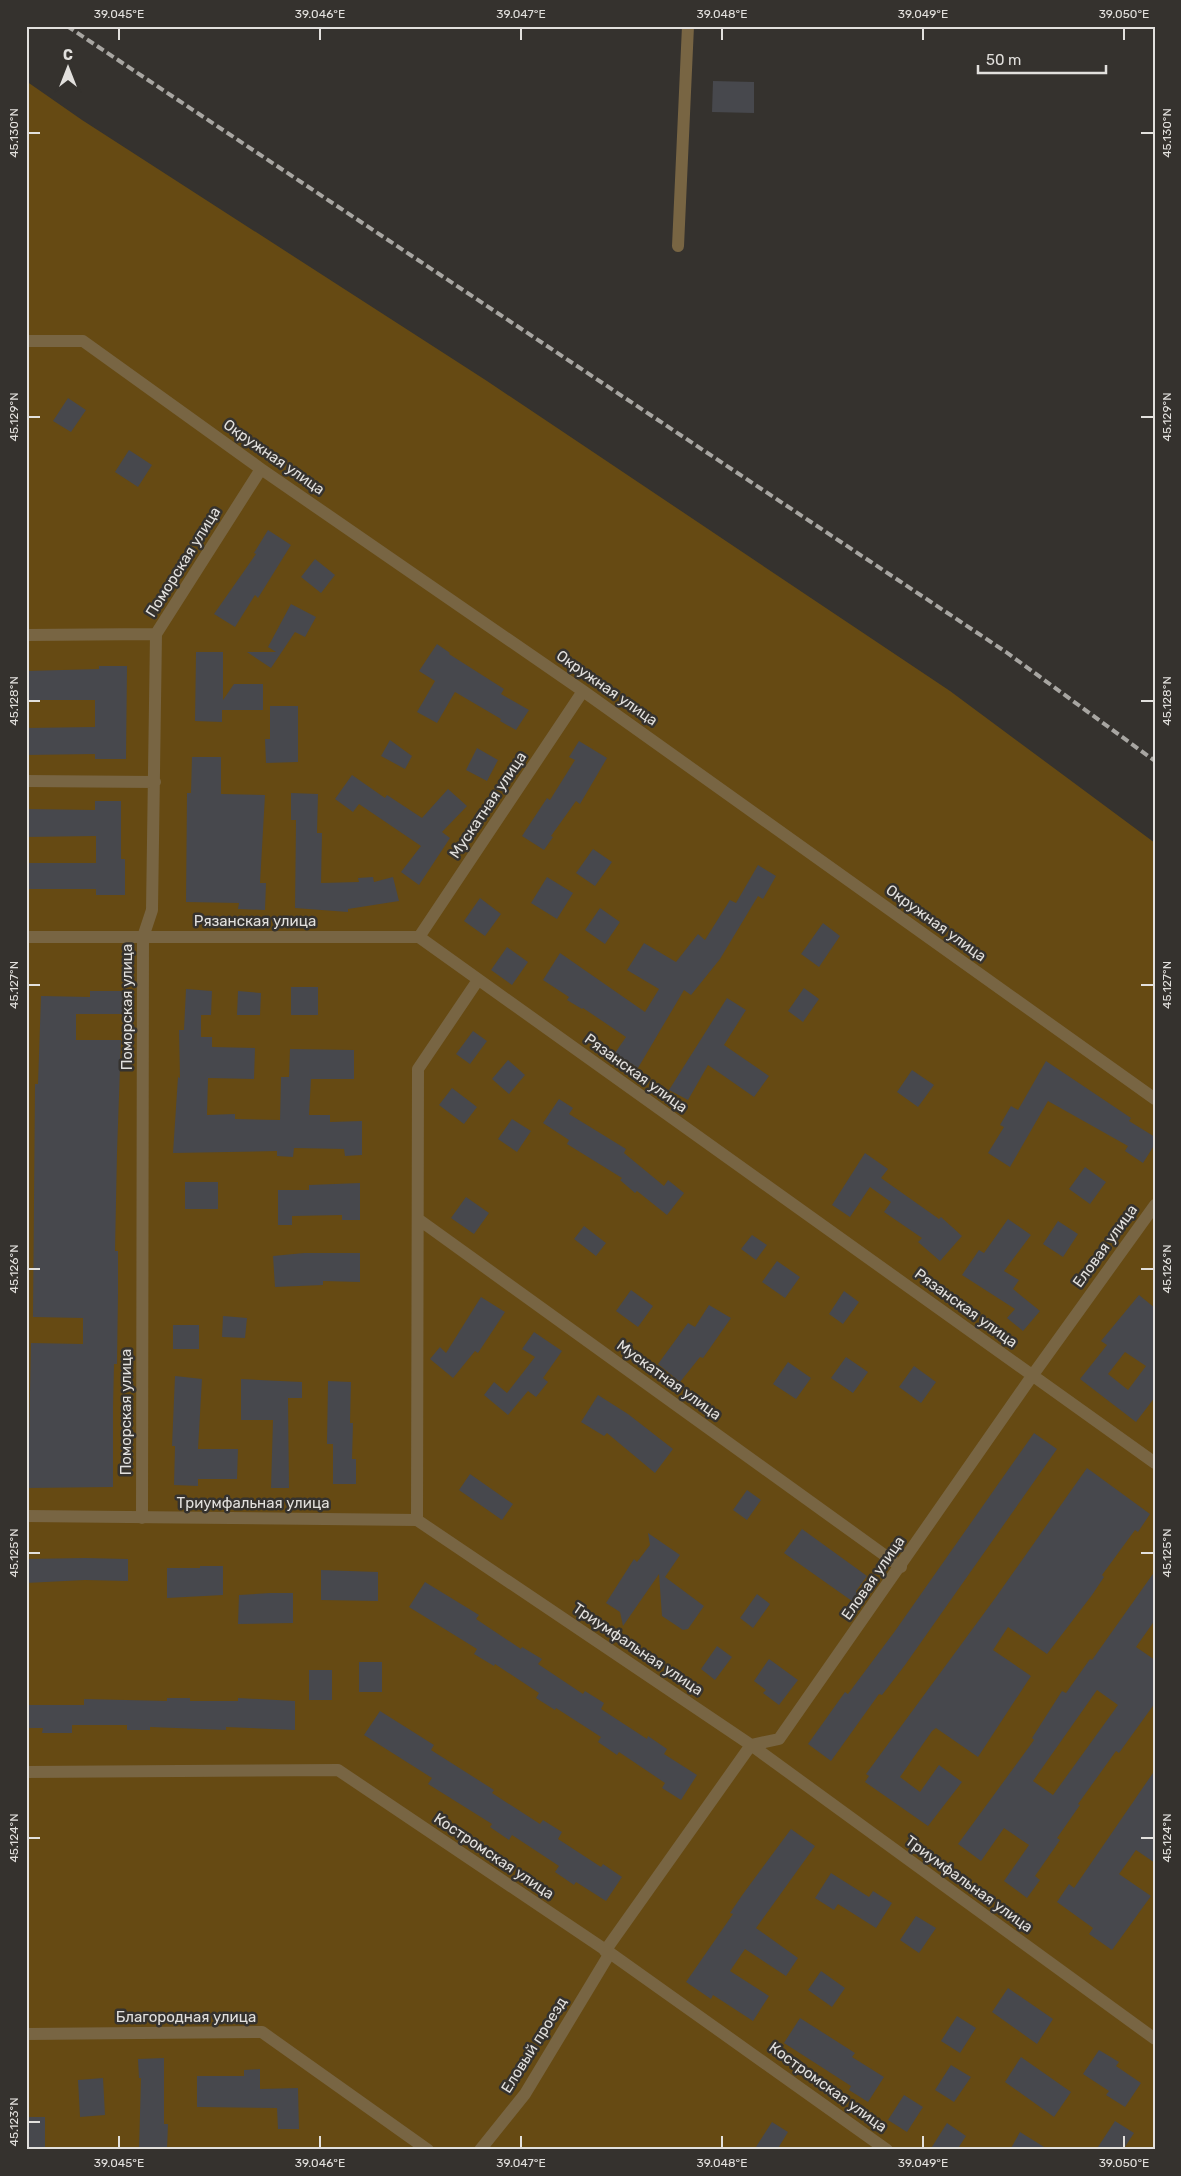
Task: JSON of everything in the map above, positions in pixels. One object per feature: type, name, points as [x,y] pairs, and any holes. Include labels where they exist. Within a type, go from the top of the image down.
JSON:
[{"type":"street","points":[[678,246],[688,26]]},
{"type":"street","name":"Окружная улица","points":[[26,341],[83,341],[261,469],[583,691],[1155,1099]]},
{"type":"street","name":"Поморская улица","points":[[142,1518],[143,937],[152,910],[156,634],[261,469]]},
{"type":"street","points":[[26,635],[156,634]]},
{"type":"street","name":"Мускатная улица","points":[[419,937],[583,691]]},
{"type":"street","points":[[26,782],[155,782]]},
{"type":"street","name":"Рязанская улица","points":[[26,937],[419,937],[1155,1463]]},
{"type":"street","points":[[417,1520],[418,1069],[478,980]]},
{"type":"street","name":"Еловая улица","points":[[751,1745],[780,1739],[1032,1376],[1155,1205]]},
{"type":"street","name":"Мускатная улица","points":[[418,1219],[901,1567]]},
{"type":"street","name":"Триумфальная улица","points":[[26,1516],[417,1520],[751,1745],[1155,2039]]},
{"type":"street","points":[[608,1952],[751,1745]]},
{"type":"street","name":"Костромская улица","points":[[26,1772],[338,1770],[608,1952],[887,2150]]},
{"type":"street","name":"Еловый проезд","points":[[480,2150],[525,2094],[608,1952]]},
{"type":"street","name":"Благородная улица","points":[[26,2034],[262,2032],[428,2150]]},
{"type":"shaded area","points":[[26,81],[82,120],[487,381],[950,691],[1155,843],[1155,2150],[26,2150]]},
{"type":"building","points":[[713,81],[754,82],[754,113],[712,112]]},
{"type":"building","points":[[68,398],[86,410],[71,432],[53,421]]},
{"type":"building","points":[[129,450],[152,465],[138,487],[115,472]]},
{"type":"building","points":[[268,530],[291,545],[258,598],[255,595],[235,627],[214,614],[256,554],[254,553]]},
{"type":"building","points":[[315,559],[335,575],[321,593],[301,577]]},
{"type":"building","points":[[291,604],[316,617],[305,637],[295,632],[271,668],[247,652],[276,652],[268,647]]},
{"type":"building","points":[[437,644],[449,654],[504,689],[501,694],[529,710],[516,730],[455,692],[437,723],[417,712],[435,681],[419,671]]},
{"type":"building","points":[[196,652],[223,652],[223,700],[234,684],[263,684],[263,710],[222,710],[222,722],[195,721]]},
{"type":"building","points":[[99,666],[127,666],[126,759],[95,759],[95,754],[26,755],[26,728],[95,727],[95,700],[26,700],[26,671],[99,669]]},
{"type":"building","points":[[270,706],[298,706],[298,762],[266,763],[265,739],[270,739]]},
{"type":"building","points":[[390,740],[412,756],[405,769],[381,756]]},
{"type":"building","points":[[579,741],[607,758],[580,804],[576,801],[551,836],[553,837],[544,850],[522,836],[547,798],[550,800],[575,760],[569,757]]},
{"type":"building","points":[[477,748],[498,760],[487,781],[466,770]]},
{"type":"building","points":[[192,757],[221,757],[221,794],[265,795],[260,883],[266,883],[265,910],[238,909],[239,903],[186,902],[187,793],[191,793]]},
{"type":"building","points":[[352,775],[385,798],[387,795],[422,818],[448,789],[467,806],[442,832],[450,838],[419,885],[401,872],[421,846],[359,804],[353,812],[335,799]]},
{"type":"building","points":[[291,793],[318,794],[317,833],[322,833],[321,883],[359,882],[358,878],[373,877],[374,882],[393,877],[399,901],[348,909],[348,912],[295,908],[296,820],[291,820]]},
{"type":"building","points":[[95,801],[121,801],[121,859],[125,859],[125,895],[96,895],[96,889],[26,889],[26,863],[96,863],[96,836],[26,837],[26,809],[95,810]]},
{"type":"building","points":[[593,849],[612,862],[595,886],[576,873]]},
{"type":"building","points":[[758,865],[776,876],[763,899],[758,896],[720,959],[691,995],[684,990],[638,1068],[615,1053],[626,1037],[583,1008],[567,1000],[569,997],[543,980],[560,953],[645,1012],[659,989],[627,970],[644,943],[676,962],[698,934],[705,940],[730,900],[736,903]]},
{"type":"building","points":[[547,877],[573,893],[557,919],[531,903]]},
{"type":"building","points":[[480,898],[501,914],[485,936],[464,921]]},
{"type":"building","points":[[600,908],[620,922],[605,944],[585,930]]},
{"type":"building","points":[[823,923],[840,936],[819,967],[801,954]]},
{"type":"building","points":[[507,947],[528,962],[512,985],[491,970]]},
{"type":"building","points":[[291,987],[318,987],[318,1015],[291,1015]]},
{"type":"building","points":[[804,988],[819,999],[803,1022],[788,1011]]},
{"type":"building","points":[[186,989],[212,991],[211,1015],[201,1015],[201,1037],[212,1037],[212,1047],[255,1048],[254,1079],[208,1078],[207,1115],[235,1114],[235,1119],[280,1120],[281,1077],[289,1077],[290,1049],[354,1050],[354,1079],[311,1079],[309,1115],[330,1115],[330,1122],[362,1121],[362,1155],[345,1156],[344,1149],[294,1148],[293,1157],[277,1156],[277,1151],[173,1153],[178,1077],[180,1078],[179,1030],[184,1030]]},
{"type":"building","points":[[90,991],[125,991],[125,1014],[76,1014],[76,1040],[121,1040],[115,1251],[118,1251],[118,1294],[117,1364],[114,1364],[113,1487],[28,1488],[31,1343],[83,1344],[83,1318],[33,1317],[35,1084],[38,1084],[41,996],[90,997]]},
{"type":"building","points":[[238,991],[261,993],[260,1015],[237,1015]]},
{"type":"building","points":[[727,998],[746,1010],[724,1045],[769,1076],[754,1097],[708,1065],[688,1100],[669,1090]]},
{"type":"building","points":[[473,1031],[487,1041],[470,1064],[456,1054]]},
{"type":"building","points":[[508,1060],[525,1075],[509,1094],[492,1079]]},
{"type":"building","points":[[1046,1061],[1131,1118],[1129,1121],[1155,1137],[1155,1144],[1143,1163],[1125,1151],[1128,1146],[1048,1101],[1010,1167],[988,1153],[1004,1127],[1000,1125],[1011,1106],[1018,1110]]},
{"type":"building","points":[[912,1070],[934,1085],[918,1107],[897,1092]]},
{"type":"building","points":[[452,1088],[477,1107],[464,1124],[439,1105]]},
{"type":"building","points":[[559,1099],[573,1108],[569,1114],[626,1149],[624,1153],[664,1186],[668,1180],[684,1193],[667,1215],[637,1191],[635,1193],[620,1180],[622,1178],[567,1144],[569,1140],[543,1123]]},
{"type":"building","points":[[512,1119],[531,1131],[517,1152],[498,1139]]},
{"type":"building","points":[[865,1153],[888,1169],[881,1178],[939,1219],[941,1217],[962,1236],[940,1261],[918,1242],[922,1238],[884,1212],[891,1202],[870,1187],[850,1217],[832,1205]]},
{"type":"building","points":[[1085,1167],[1106,1182],[1090,1204],[1069,1189]]},
{"type":"building","points":[[185,1182],[218,1182],[218,1209],[185,1209]]},
{"type":"building","points":[[360,1183],[360,1220],[342,1220],[342,1215],[292,1216],[292,1225],[278,1225],[278,1190],[309,1190],[309,1185]]},
{"type":"building","points":[[466,1197],[489,1213],[474,1234],[451,1218]]},
{"type":"building","points":[[1008,1219],[1031,1235],[1004,1271],[1019,1280],[1013,1289],[1040,1311],[1023,1331],[1007,1318],[1015,1309],[962,1275],[979,1250],[984,1253]]},
{"type":"building","points":[[1058,1221],[1078,1234],[1063,1257],[1043,1244]]},
{"type":"building","points":[[584,1226],[606,1243],[596,1256],[574,1239]]},
{"type":"building","points":[[752,1235],[767,1245],[756,1260],[741,1249]]},
{"type":"building","points":[[304,1253],[360,1253],[360,1282],[323,1281],[323,1285],[275,1287],[273,1256]]},
{"type":"building","points":[[777,1261],[800,1277],[785,1298],[762,1282]]},
{"type":"building","points":[[631,1290],[653,1306],[638,1327],[616,1311]]},
{"type":"building","points":[[844,1291],[859,1302],[843,1324],[829,1314]]},
{"type":"building","points":[[1139,1295],[1155,1308],[1155,1397],[1136,1422],[1080,1379],[1107,1345],[1101,1341]],"holes":[[[1125,1352],[1146,1366],[1128,1390],[1108,1374]]]},
{"type":"building","points":[[481,1297],[505,1312],[478,1353],[475,1351],[453,1378],[430,1359],[440,1347],[446,1353]]},
{"type":"building","points":[[709,1305],[731,1318],[703,1358],[700,1357],[680,1382],[658,1364],[688,1323],[695,1327]]},
{"type":"building","points":[[223,1316],[247,1318],[245,1338],[222,1337]]},
{"type":"building","points":[[173,1325],[199,1325],[199,1349],[173,1349]]},
{"type":"building","points":[[534,1332],[562,1351],[543,1378],[548,1382],[536,1397],[528,1391],[508,1415],[484,1395],[494,1382],[507,1393],[535,1357],[522,1349]]},
{"type":"building","points":[[846,1357],[868,1372],[853,1393],[831,1378]]},
{"type":"building","points":[[788,1362],[811,1378],[796,1399],[773,1384]]},
{"type":"building","points":[[914,1366],[936,1382],[921,1403],[899,1387]]},
{"type":"building","points":[[175,1376],[202,1379],[198,1449],[238,1449],[237,1479],[198,1479],[198,1486],[174,1485],[175,1446],[172,1446]]},
{"type":"building","points":[[241,1379],[302,1382],[302,1398],[288,1398],[289,1488],[271,1488],[273,1420],[241,1420]]},
{"type":"building","points":[[328,1381],[351,1382],[350,1423],[353,1423],[352,1459],[356,1459],[356,1484],[333,1484],[333,1444],[327,1444]]},
{"type":"building","points":[[598,1395],[628,1414],[673,1449],[655,1473],[607,1433],[604,1436],[581,1422]]},
{"type":"building","points":[[1034,1433],[1057,1449],[905,1665],[882,1695],[879,1694],[831,1761],[808,1744],[845,1692],[848,1694],[895,1631]]},
{"type":"building","points":[[1087,1468],[1150,1514],[1138,1532],[1135,1530],[1102,1575],[1104,1577],[1092,1595],[1047,1654],[1008,1627],[993,1650],[1031,1676],[978,1757],[936,1728],[932,1731],[900,1777],[920,1792],[939,1765],[962,1782],[928,1826],[865,1782],[869,1776],[866,1774],[996,1597]]},
{"type":"building","points":[[470,1474],[513,1504],[502,1520],[459,1490]]},
{"type":"building","points":[[747,1490],[761,1500],[747,1520],[733,1510]]},
{"type":"building","points":[[802,1529],[867,1576],[856,1591],[859,1606],[784,1553]]},
{"type":"building","points":[[648,1533],[680,1555],[665,1577],[704,1606],[688,1629],[683,1630],[662,1616],[659,1574],[623,1626],[620,1612],[606,1603],[634,1559],[637,1562],[650,1545]]},
{"type":"building","points":[[26,1559],[128,1559],[128,1581],[85,1580],[26,1583]]},
{"type":"building","points":[[200,1566],[223,1566],[223,1595],[167,1598],[167,1568],[200,1568]]},
{"type":"building","points":[[321,1570],[378,1572],[378,1601],[321,1600]]},
{"type":"building","points":[[1155,1571],[1155,1620],[1136,1647],[1155,1660],[1155,1703],[1119,1753],[1116,1751],[1078,1804],[1080,1805],[1057,1838],[1060,1840],[1035,1876],[1040,1880],[1027,1898],[1004,1881],[1029,1845],[1004,1828],[981,1861],[958,1844],[1034,1740],[1032,1738],[1062,1691],[1066,1693],[1090,1659],[1092,1660]],"holes":[[[1097,1690],[1118,1705],[1053,1795],[1033,1781]]]},
{"type":"building","points":[[425,1582],[479,1615],[476,1619],[521,1649],[522,1647],[542,1659],[538,1664],[583,1694],[585,1691],[604,1703],[601,1709],[647,1739],[648,1736],[667,1749],[664,1754],[697,1775],[681,1800],[662,1788],[665,1783],[619,1752],[617,1755],[598,1742],[601,1737],[556,1708],[555,1710],[536,1698],[539,1693],[495,1664],[494,1666],[474,1654],[477,1649],[409,1607]]},
{"type":"building","points":[[293,1593],[293,1623],[238,1624],[239,1595]]},
{"type":"building","points":[[757,1594],[770,1604],[753,1628],[740,1618]]},
{"type":"building","points":[[717,1646],[732,1657],[715,1680],[701,1669]]},
{"type":"building","points":[[769,1659],[798,1680],[779,1705],[763,1693],[766,1690],[754,1681]]},
{"type":"building","points":[[359,1662],[382,1662],[382,1692],[359,1692]]},
{"type":"building","points":[[309,1670],[332,1670],[332,1700],[309,1700]]},
{"type":"building","points":[[167,1698],[190,1698],[190,1701],[238,1701],[238,1698],[295,1701],[295,1730],[226,1727],[226,1730],[150,1727],[150,1730],[127,1730],[127,1725],[72,1725],[72,1733],[42,1733],[43,1728],[26,1728],[26,1705],[84,1705],[84,1699],[167,1701]]},
{"type":"building","points":[[380,1711],[434,1745],[431,1750],[494,1790],[492,1793],[540,1824],[543,1820],[562,1832],[558,1839],[601,1867],[603,1864],[622,1877],[606,1901],[576,1882],[574,1885],[555,1872],[559,1866],[512,1835],[509,1840],[490,1827],[492,1824],[428,1784],[432,1778],[364,1735]]},
{"type":"building","points":[[1155,1770],[1155,1863],[1136,1850],[1119,1874],[1151,1896],[1112,1950],[1089,1934],[1093,1928],[1057,1902],[1069,1884],[1074,1888]]},
{"type":"building","points":[[791,1829],[815,1846],[756,1928],[798,1958],[786,1976],[745,1949],[730,1971],[769,1996],[753,2021],[713,1995],[711,1999],[686,1982],[733,1914],[730,1913],[743,1894]]},
{"type":"building","points":[[831,1873],[869,1897],[873,1891],[892,1903],[876,1928],[838,1904],[834,1910],[815,1898]]},
{"type":"building","points":[[916,1916],[936,1928],[919,1953],[900,1940]]},
{"type":"building","points":[[821,1971],[845,1988],[832,2007],[808,1990]]},
{"type":"building","points":[[1008,1988],[1053,2019],[1037,2044],[992,2012]]},
{"type":"building","points":[[957,2016],[976,2028],[960,2053],[941,2041]]},
{"type":"building","points":[[800,2018],[855,2053],[852,2057],[884,2077],[868,2102],[849,2090],[851,2086],[784,2043]]},
{"type":"building","points":[[1099,2050],[1119,2062],[1116,2066],[1141,2083],[1125,2107],[1106,2095],[1109,2091],[1083,2074]]},
{"type":"building","points":[[1021,2057],[1071,2092],[1054,2117],[1005,2082]]},
{"type":"building","points":[[164,2058],[164,2124],[168,2124],[167,2150],[139,2150],[141,2078],[139,2078],[138,2059]]},
{"type":"building","points":[[951,2065],[971,2077],[954,2102],[935,2090]]},
{"type":"building","points":[[260,2069],[260,2089],[298,2088],[299,2129],[278,2129],[277,2108],[197,2107],[197,2076],[244,2076],[244,2070]]},
{"type":"building","points":[[103,2078],[105,2115],[80,2117],[78,2080]]},
{"type":"building","points":[[904,2095],[923,2107],[907,2132],[888,2120]]},
{"type":"building","points":[[26,2117],[45,2117],[45,2147],[26,2147]]},
{"type":"building","points":[[1115,2121],[1134,2133],[1123,2150],[1096,2150]]},
{"type":"building","points":[[772,2122],[788,2132],[777,2150],[754,2150]]},
{"type":"building","points":[[947,2123],[966,2136],[957,2150],[930,2150]]},
{"type":"building","points":[[1020,2132],[1049,2150],[1010,2150]]},
{"type":"railway","points":[[67,26],[1006,652],[1155,761]]}]
